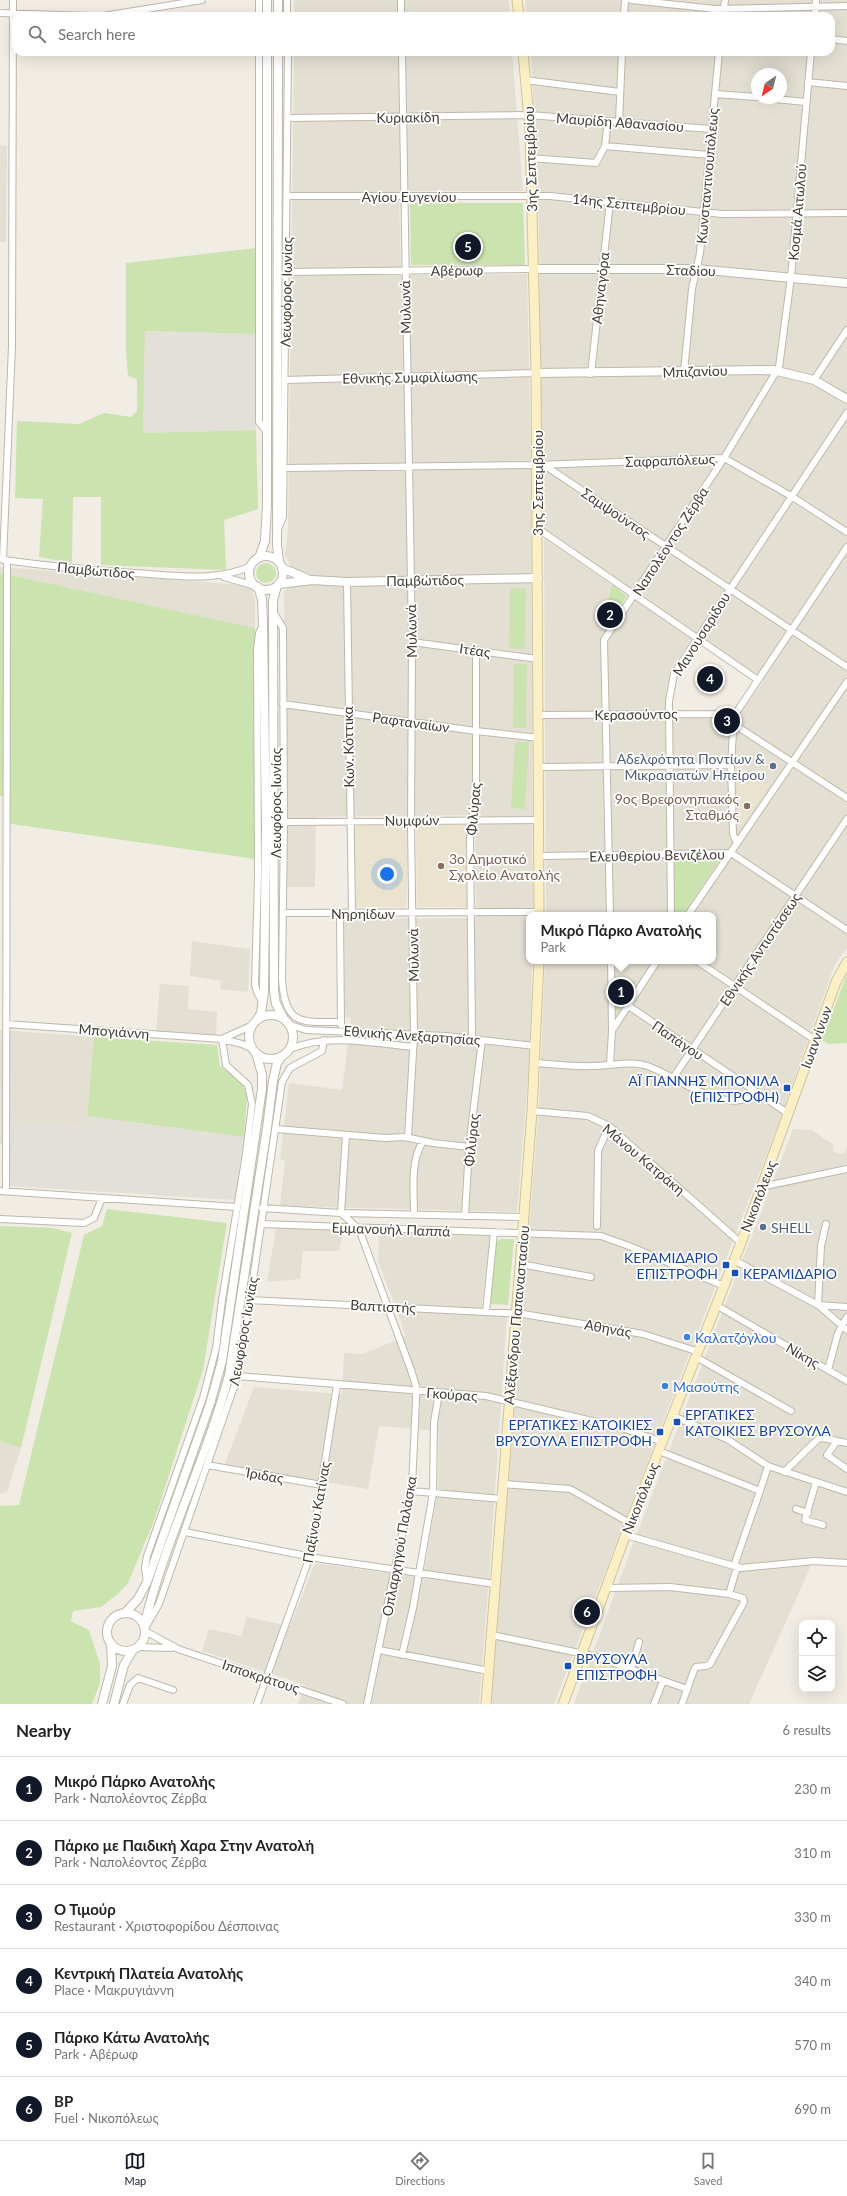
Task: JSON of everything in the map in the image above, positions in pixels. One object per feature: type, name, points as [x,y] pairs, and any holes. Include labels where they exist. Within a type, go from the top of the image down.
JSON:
[{"type":"main road","points":[[517,0],[518,12]]},
{"type":"main road","name":"3ης Σεπτεμβρίου","points":[[523,56],[529,115],[540,465],[537,528],[538,715],[540,767],[539,912]]},
{"type":"main road","name":"Ιωαννίνων","points":[[788,1114],[836,982],[847,962]]},
{"type":"main road","points":[[535,1046],[539,964]]},
{"type":"main road","name":"Αλέξανδρου Παπαναστασίου","points":[[486,1704],[532,1110],[535,1046]]},
{"type":"main road","name":"Νικοπόλεως","points":[[563,1704],[630,1523],[741,1243],[788,1114]]},
{"type":"street","points":[[13,0],[13,12]]},
{"type":"street","points":[[128,12],[202,0]]},
{"type":"street","points":[[259,0],[259,12]]},
{"type":"street","points":[[267,0],[267,12]]},
{"type":"street","points":[[278,0],[278,12]]},
{"type":"street","points":[[287,0],[287,12]]},
{"type":"street","points":[[401,0],[401,12]]},
{"type":"street","points":[[624,12],[625,0]]},
{"type":"street","points":[[632,0],[723,9],[816,3],[847,6]]},
{"type":"street","points":[[723,9],[725,0]]},
{"type":"street","points":[[0,13],[12,14]]},
{"type":"street","points":[[835,40],[847,41]]},
{"type":"street","points":[[13,56],[12,346],[4,560],[7,909],[3,1191],[92,1196],[240,1208],[252,1104],[251,1094],[243,1078],[226,1064],[222,1039]]},
{"type":"street","name":"Λεωφόρος Ιωνίας","points":[[259,56],[259,422],[268,433]]},
{"type":"street","name":"Λεωφόρος Ιωνίας","points":[[259,558],[263,550],[266,533],[268,433],[267,56]]},
{"type":"street","name":"Λεωφόρος Ιωνίας","points":[[278,56],[277,531],[281,565]]},
{"type":"street","name":"Λεωφόρος Ιωνίας","points":[[277,531],[283,517],[288,56]]},
{"type":"street","name":"Μυλωνά","points":[[402,56],[407,467],[412,642],[412,912],[414,1036],[408,1137]]},
{"type":"street","points":[[619,122],[622,56]]},
{"type":"street","name":"Κωνσταντινουπόλεως","points":[[684,372],[692,289],[704,212],[719,56]]},
{"type":"street","name":"Κοσμά Αιτωλού","points":[[778,370],[785,333],[791,277],[811,56]]},
{"type":"street","points":[[525,80],[620,92]]},
{"type":"street","points":[[808,82],[847,86]]},
{"type":"street","points":[[714,94],[751,97]]},
{"type":"street","points":[[787,100],[806,102]]},
{"type":"street","name":"Κυριακίδη","points":[[288,118],[529,115]]},
{"type":"street","name":"Μαυρίδη Αθανασίου","points":[[529,115],[711,129]]},
{"type":"street","points":[[530,158],[596,163],[605,146],[608,121]]},
{"type":"street","points":[[605,146],[709,155]]},
{"type":"street","name":"Αγίου Ευγενίου","points":[[287,196],[531,196]]},
{"type":"street","name":"14ης Σεπτεμβρίου","points":[[531,196],[610,202],[728,214],[847,213]]},
{"type":"street","name":"Αθηναγόρα","points":[[591,374],[610,202]]},
{"type":"street","name":"Σταδίου","points":[[534,269],[696,269],[847,282]]},
{"type":"street","name":"Αβέρωφ","points":[[285,272],[534,269]]},
{"type":"street","points":[[814,380],[847,330]]},
{"type":"street","name":"Μπιζανίου","points":[[536,373],[591,374],[778,370],[814,380],[847,399]]},
{"type":"street","name":"Ναπολέοντος Ζέρβα","points":[[610,912],[604,640],[724,458],[778,370]]},
{"type":"street","name":"Εθνικής Συμφιλίωσης","points":[[285,380],[536,373]]},
{"type":"street","name":"Μανουσαρίδου","points":[[671,912],[669,714],[673,676],[696,638],[847,413]]},
{"type":"street","name":"Σαφραπόλεως","points":[[284,468],[540,465],[724,458],[791,496],[847,532]]},
{"type":"street","name":"Σαμψούντος","points":[[540,465],[847,668]]},
{"type":"street","points":[[537,528],[758,680]]},
{"type":"street","points":[[737,843],[733,834],[732,723],[734,714],[847,547]]},
{"type":"street","points":[[269,556],[281,565],[283,576],[278,585],[268,589],[257,586],[250,577],[251,566],[259,558],[269,556]]},
{"type":"street","name":"Παμβώτιδος","points":[[4,560],[96,570],[186,576],[216,575],[241,571],[251,566]]},
{"type":"street","name":"Παμβώτιδος","points":[[281,565],[312,580]]},
{"type":"street","name":"Παμβώτιδος","points":[[216,575],[257,586]]},
{"type":"street","name":"Παμβώτιδος","points":[[278,585],[312,580],[347,582],[538,578]]},
{"type":"street","name":"Κων. Κόττικα","points":[[347,582],[352,913]]},
{"type":"street","name":"Λεωφόρος Ιωνίας","points":[[145,1628],[159,1604],[230,1403],[250,1300],[261,1224],[258,1208],[274,1072],[281,1057],[290,1049],[293,1037],[287,1022],[276,1004],[274,991],[274,595],[278,585]]},
{"type":"street","name":"Λεωφόρος Ιωνίας","points":[[125,1613],[138,1599],[146,1582],[210,1404],[221,1368],[240,1208],[262,1089],[262,1074],[250,1037],[263,1003],[266,825],[264,624],[262,599],[257,586]]},
{"type":"street","points":[[274,613],[283,628],[283,1000],[294,1016],[304,1021],[341,1022]]},
{"type":"street","name":"Ιτέας","points":[[412,642],[538,659]]},
{"type":"street","name":"Φιλύρας","points":[[472,1039],[470,833],[476,798],[476,651]]},
{"type":"street","points":[[690,912],[847,682]]},
{"type":"street","name":"Ραφταναίων","points":[[283,704],[476,731],[539,738]]},
{"type":"street","name":"Κερασούντος","points":[[538,715],[734,714]]},
{"type":"street","points":[[732,723],[847,798]]},
{"type":"street","points":[[540,767],[732,765]]},
{"type":"street","name":"Νυμφών","points":[[284,822],[540,820]]},
{"type":"street","name":"Εθνικής Αντιστάσεως","points":[[673,1078],[847,820]]},
{"type":"street","name":"Ελευθερίου Βενιζέλου","points":[[540,856],[731,853],[847,930]]},
{"type":"street","points":[[0,908],[7,909]]},
{"type":"street","name":"Νηρηίδων","points":[[283,913],[526,913]]},
{"type":"street","points":[[340,913],[342,1030]]},
{"type":"street","points":[[610,1064],[612,1030],[611,964]]},
{"type":"street","points":[[612,1030],[655,964]]},
{"type":"street","points":[[702,964],[815,1040]]},
{"type":"street","name":"Παπάγου","points":[[627,1005],[788,1114]]},
{"type":"street","points":[[255,1022],[270,1015],[287,1022]]},
{"type":"street","name":"Μπογιάννη","points":[[222,1039],[255,1022]]},
{"type":"street","name":"Εθνικής Ανεξαρτησίας","points":[[287,1022],[306,1030],[342,1030],[414,1036],[446,1036],[535,1046]]},
{"type":"street","name":"Μπογιάννη","points":[[6,1024],[222,1039],[242,1044],[255,1051]]},
{"type":"street","name":"Λεωφόρος Ιωνίας","points":[[258,1208],[276,1129],[280,1091],[286,1074],[300,1062],[322,1051],[324,1040]]},
{"type":"street","name":"Εθνικής Ανεξαρτησίας","points":[[290,1049],[302,1044],[324,1040],[413,1047]]},
{"type":"street","name":"Φιλύρας","points":[[465,1216],[469,1147],[482,1040]]},
{"type":"street","points":[[255,1051],[268,1059],[281,1057]]},
{"type":"street","points":[[534,1063],[584,1066],[610,1064],[644,1065],[725,1100],[744,1101],[757,1093]]},
{"type":"street","name":"Μάνου Κατράκη","points":[[532,1110],[588,1116],[609,1126],[741,1243]]},
{"type":"street","points":[[597,1226],[598,1152],[609,1126]]},
{"type":"street","points":[[276,1129],[385,1138],[408,1137],[423,1141],[469,1147]]},
{"type":"street","points":[[346,1135],[341,1213],[359,1228]]},
{"type":"street","points":[[414,1214],[416,1156],[423,1141]]},
{"type":"street","points":[[762,1187],[847,1169]]},
{"type":"street","points":[[0,1219],[84,1223],[94,1218],[102,1198]]},
{"type":"street","points":[[114,1704],[124,1665],[142,1643],[152,1594],[226,1386],[234,1349],[258,1208]]},
{"type":"street","name":"Εμμανουήλ Παππά","points":[[258,1208],[341,1213],[524,1217]]},
{"type":"street","name":"Εμμανουήλ Παππά","points":[[261,1224],[522,1233],[610,1238],[724,1286]]},
{"type":"street","points":[[818,1305],[821,1246],[826,1224]]},
{"type":"street","name":"Οπλαρχηγού Παλάσκα","points":[[359,1228],[386,1306],[411,1370],[416,1391],[411,1491],[396,1570],[367,1704]]},
{"type":"street","points":[[486,1312],[494,1232]]},
{"type":"street","points":[[734,1260],[818,1305],[844,1328]]},
{"type":"street","points":[[520,1264],[591,1277]]},
{"type":"street","name":"Βαπτιστής","points":[[250,1300],[515,1314]]},
{"type":"street","name":"Νίκης","points":[[716,1305],[847,1381]]},
{"type":"street","points":[[818,1305],[847,1307]]},
{"type":"street","name":"Αθηνάς","points":[[515,1314],[643,1334],[697,1354],[792,1411]]},
{"type":"street","points":[[828,1370],[847,1317]]},
{"type":"street","name":"Γκούρας","points":[[236,1376],[486,1396],[622,1428],[663,1442]]},
{"type":"street","name":"Παξίνου Κατίνας","points":[[257,1704],[310,1556],[337,1385]]},
{"type":"street","name":"Οπλαρχηγού Παλάσκα","points":[[402,1655],[419,1573],[433,1493],[434,1422],[439,1393]]},
{"type":"street","points":[[673,1416],[727,1439],[768,1466],[846,1490]]},
{"type":"street","points":[[784,1472],[818,1440],[823,1438],[847,1443]]},
{"type":"street","points":[[837,1441],[827,1455],[847,1469]]},
{"type":"street","points":[[659,1451],[760,1491]]},
{"type":"street","name":"Ίριδας","points":[[207,1465],[322,1485]]},
{"type":"street","points":[[729,1594],[735,1567],[768,1466]]},
{"type":"street","points":[[816,1482],[806,1520],[823,1525]]},
{"type":"street","points":[[503,1484],[570,1489],[630,1523]]},
{"type":"street","points":[[411,1491],[502,1499]]},
{"type":"street","points":[[796,1509],[808,1513]]},
{"type":"street","points":[[185,1532],[310,1556],[495,1584]]},
{"type":"street","points":[[626,1535],[735,1567],[749,1568],[814,1561],[847,1564]]},
{"type":"street","points":[[606,1588],[670,1587],[729,1594],[743,1598],[744,1602],[710,1664],[696,1667],[682,1704]]},
{"type":"street","points":[[101,1704],[106,1693],[112,1666],[110,1643],[107,1632],[108,1626],[116,1616],[125,1613],[136,1616],[145,1628]]},
{"type":"street","name":"Ιπποκράτους","points":[[145,1628],[178,1649],[343,1704]]},
{"type":"street","points":[[492,1635],[582,1653],[687,1690]]},
{"type":"street","points":[[631,1670],[639,1642]]},
{"type":"street","points":[[110,1643],[120,1650],[136,1649]]},
{"type":"street","name":"Ιπποκράτους","points":[[136,1649],[178,1649]]},
{"type":"street","points":[[379,1650],[488,1671]]},
{"type":"street","points":[[123,1704],[130,1684],[138,1678],[173,1690]]},
{"type":"street","points":[[654,1704],[664,1681]]},
{"type":"shaded area","points":[[294,0],[509,0],[510,12],[294,12]]},
{"type":"shaded area","points":[[525,0],[847,0],[847,948],[835,964],[777,1127],[554,1704],[491,1704],[539,1105],[545,964],[716,964],[716,912],[546,912],[544,538],[612,585],[607,605],[605,625],[613,631],[635,600],[692,639],[674,665],[669,678],[666,692],[667,717],[738,717],[764,680],[543,528],[539,229],[531,56],[835,56],[835,12],[526,12]]},
{"type":"shaded area","points":[[294,56],[512,56],[523,191],[399,191],[401,275],[527,274],[531,461],[533,912],[526,912],[526,964],[532,964],[530,1053],[517,1212],[280,1206],[285,1161],[280,1160],[289,1083],[342,1090],[351,1019],[345,1017],[344,919],[476,918],[475,832],[481,815],[316,817],[315,887],[285,887],[284,591],[292,584],[293,571],[285,555],[288,529]]},
{"type":"shaded area","points":[[0,145],[7,146],[6,242],[0,242]]},
{"type":"shaded area","points":[[145,331],[256,334],[256,430],[143,433]]},
{"type":"shaded area","points":[[0,567],[245,585],[251,589],[255,598],[255,628],[0,573]]},
{"type":"shaded area","name":"9ος Βρεφονηπιακός Σταθμός","points":[[736,763],[770,786],[741,827],[739,826]]},
{"type":"shaded area","points":[[407,825],[407,907],[356,907],[354,826]]},
{"type":"shaded area","name":"3ο Δημοτικό Σχολείο Ανατολής","points":[[416,825],[466,825],[467,907],[417,907]]},
{"type":"shaded area","points":[[192,941],[250,949],[248,992],[220,989],[221,981],[190,976]]},
{"type":"shaded area","points":[[160,984],[189,986],[188,1009],[217,1012],[216,1035],[156,1031]]},
{"type":"shaded area","points":[[0,1030],[94,1037],[86,1127],[2,1123],[2,1144],[0,1144]]},
{"type":"shaded area","points":[[87,1116],[244,1137],[235,1200],[9,1186],[2,1144],[1,1123],[86,1127]]},
{"type":"shaded area","points":[[793,1129],[812,1130],[834,1145],[833,1152],[844,1154],[847,1146],[847,1562],[815,1557],[749,1704],[574,1704],[631,1549]]},
{"type":"shaded area","points":[[276,1228],[344,1231],[339,1251],[303,1251],[300,1279],[267,1282]]},
{"type":"shaded area","points":[[379,1232],[490,1236],[481,1314],[507,1317],[479,1704],[298,1704],[305,1685],[202,1651],[209,1629],[241,1636],[247,1617],[290,1626],[315,1563],[423,1578],[438,1488],[439,1431],[379,1426],[368,1489],[224,1466],[254,1387],[342,1394],[344,1353],[363,1354],[406,1336],[378,1261]]},
{"type":"shaded area","points":[[0,1441],[21,1448],[7,1492],[0,1494]]},
{"type":"green space","points":[[410,203],[523,203],[525,265],[411,265]]},
{"type":"green space","points":[[256,248],[256,334],[145,331],[143,433],[256,430],[258,509],[224,520],[226,570],[101,565],[101,497],[73,497],[72,563],[39,557],[43,499],[15,498],[17,421],[79,424],[104,413],[131,417],[137,411],[137,379],[128,376],[126,352],[126,263]]},
{"type":"green space","points":[[266,563],[273,566],[276,573],[273,580],[266,583],[259,580],[256,573],[259,566]]},
{"type":"green space","points":[[0,573],[255,628],[255,859],[5,823],[5,797],[0,796]]},
{"type":"green space","points":[[612,585],[627,596],[606,627],[607,605]]},
{"type":"green space","points":[[510,588],[526,588],[525,649],[509,648]]},
{"type":"green space","points":[[514,664],[527,664],[526,728],[513,728]]},
{"type":"green space","points":[[515,742],[529,742],[525,809],[511,808]]},
{"type":"green space","points":[[674,856],[721,857],[685,912],[675,912]]},
{"type":"green space","points":[[847,974],[847,1043],[828,1044],[822,1040]]},
{"type":"green space","points":[[613,981],[636,981],[616,1013],[614,1011]]},
{"type":"green space","points":[[94,1037],[217,1045],[220,1066],[242,1083],[247,1095],[244,1137],[87,1116]]},
{"type":"green space","points":[[107,1209],[227,1223],[203,1370],[154,1521],[128,1583],[119,1593],[101,1607],[73,1611],[71,1621],[89,1630],[100,1664],[100,1683],[92,1704],[0,1704],[0,1506],[19,1505],[84,1235],[102,1226]]},
{"type":"green space","points":[[0,1226],[53,1228],[72,1233],[21,1448],[0,1441]]},
{"type":"green space","points":[[501,1239],[514,1239],[508,1305],[490,1304],[496,1242]]},
{"type":"place","name":"Πάρκο Κάτω Ανατολής","points":[[468,247]]},
{"type":"place","name":"Πάρκο με Παιδική Χαρα Στην Ανατολή","points":[[610,615]]},
{"type":"place","name":"Κεντρική Πλατεία Ανατολής","points":[[710,679]]},
{"type":"place","name":"Ο Τιμούρ","points":[[727,721]]},
{"type":"place","name":"Αδελφότητα Ποντίων & Μικρασιατών Ηπείρου","points":[[773,766]]},
{"type":"place","name":"9ος Βρεφονηπιακός Σταθμός","points":[[747,806]]},
{"type":"place","name":"3ο Δημοτικό Σχολείο Ανατολής","points":[[441,866]]},
{"type":"place","name":"Μικρό Πάρκο Ανατολής","points":[[621,992]]},
{"type":"place","name":"ΑΪ ΓΙΑΝΝΗΣ ΜΠΟΝΙΛΑ (ΕΠΙΣΤΡΟΦΗ)","points":[[787,1088]]},
{"type":"place","name":"SHELL","points":[[763,1227]]},
{"type":"place","name":"ΚΕΡΑΜΙΔΑΡΙΟ ΕΠΙΣΤΡΟΦΗ","points":[[726,1265]]},
{"type":"place","name":"ΚΕΡΑΜΙΔΑΡΙΟ","points":[[735,1273]]},
{"type":"place","name":"Καλατζόγλου","points":[[687,1337]]},
{"type":"place","name":"Μασούτης","points":[[665,1386]]},
{"type":"place","name":"ΕΡΓΑΤΙΚΕΣ ΚΑΤΟΙΚΙΕΣ ΒΡΥΣΟΥΛΑ","points":[[677,1422]]},
{"type":"place","name":"ΕΡΓΑΤΙΚΕΣ ΚΑΤΟΙΚΙΕΣ ΒΡΥΣΟΥΛΑ ΕΠΙΣΤΡΟΦΗ","points":[[660,1432]]},
{"type":"place","name":"BP","points":[[587,1612]]},
{"type":"place","name":"ΒΡΥΣΟΥΛΑ ΕΠΙΣΤΡΟΦΗ","points":[[568,1666]]}]
